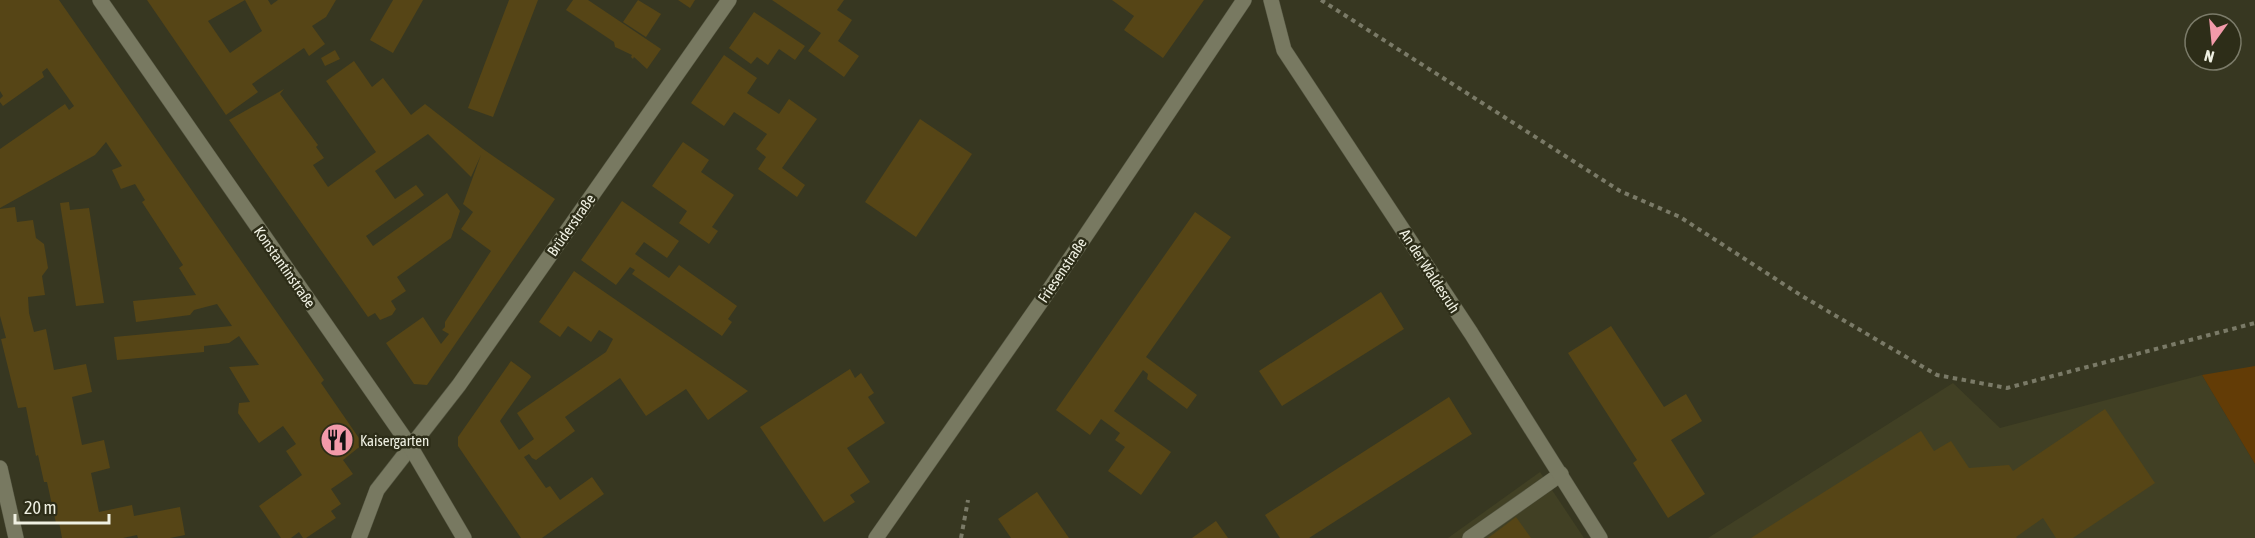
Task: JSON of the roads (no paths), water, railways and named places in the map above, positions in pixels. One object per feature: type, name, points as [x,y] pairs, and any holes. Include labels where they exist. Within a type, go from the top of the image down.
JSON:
[{"type":"street","name":"Konstantinstraße","points":[[100,0],[410,446],[464,538]]},
{"type":"street","name":"Brüderstraße","points":[[359,538],[377,490],[459,385],[729,0]]},
{"type":"street","name":"Friesenstraße","points":[[876,538],[1043,299],[1244,0]]},
{"type":"street","name":"An der Waldesruh","points":[[1271,0],[1284,50],[1561,474],[1600,538]]},
{"type":"street","points":[[0,468],[15,538]]},
{"type":"street","points":[[1470,538],[1561,474]]},
{"type":"place","name":"Kaisergarten","points":[[337,440]]}]
